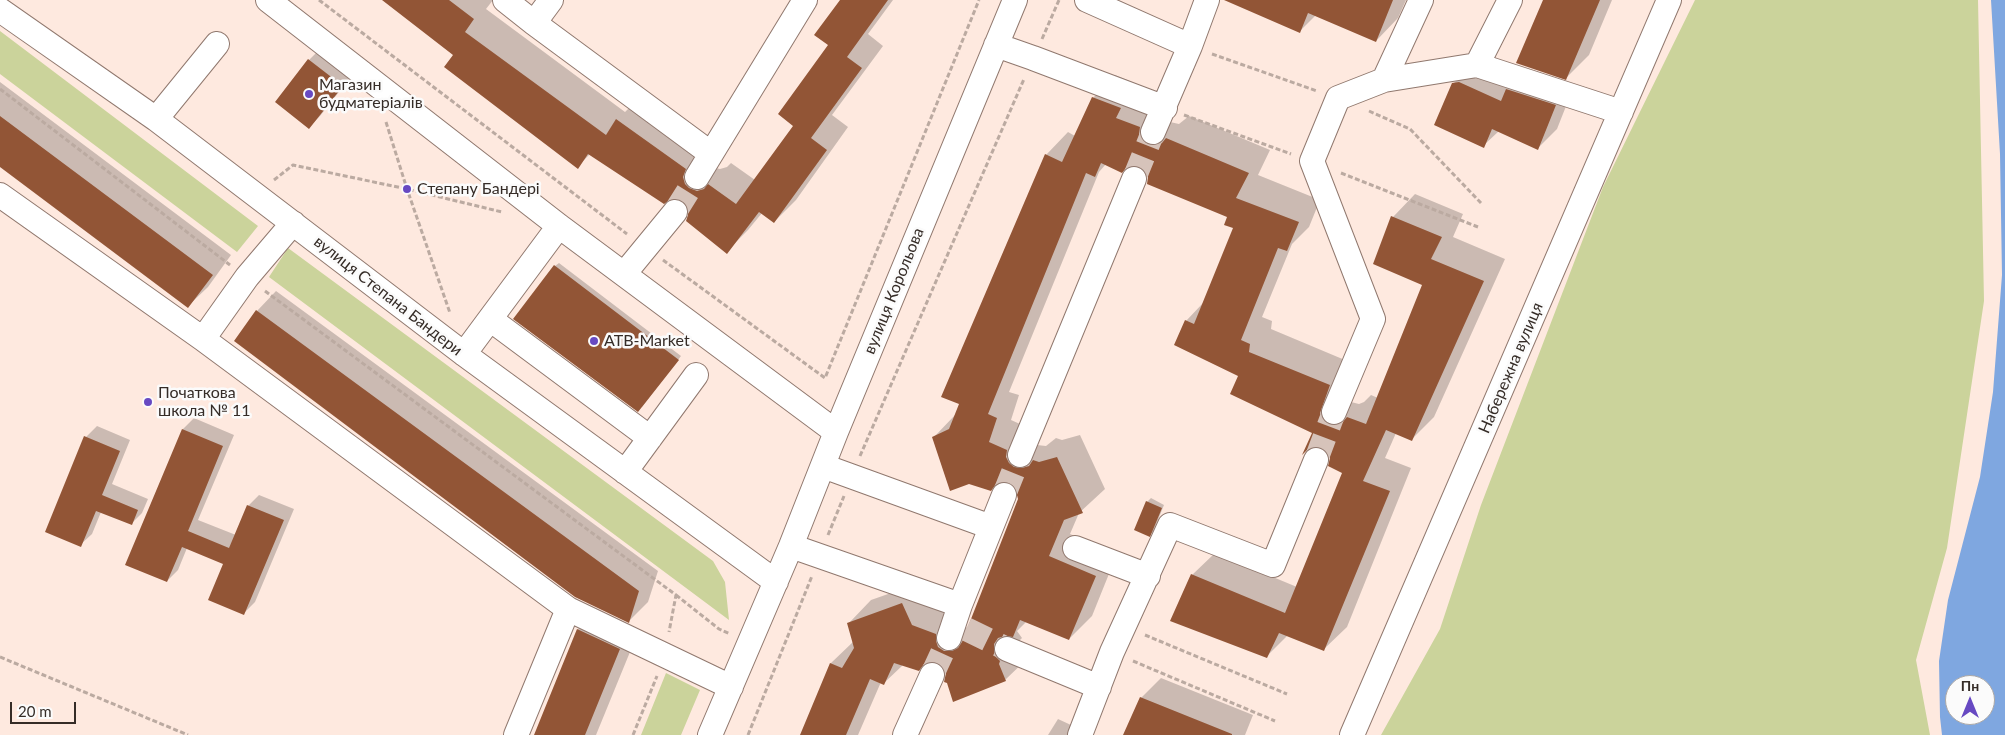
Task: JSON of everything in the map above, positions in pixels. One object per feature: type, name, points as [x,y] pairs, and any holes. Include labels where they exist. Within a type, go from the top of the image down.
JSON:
[{"type":"street","points":[[268,0],[559,226],[836,432]]},
{"type":"street","points":[[505,0],[710,153]]},
{"type":"street","points":[[534,23],[551,0]]},
{"type":"street","points":[[697,177],[710,153],[806,0]]},
{"type":"street","name":"вулиця Корольова","points":[[710,735],[791,546],[836,432],[1016,0]]},
{"type":"street","points":[[1087,0],[1190,46]]},
{"type":"street","points":[[1153,132],[1165,108],[1208,0]]},
{"type":"street","points":[[1384,80],[1421,0]]},
{"type":"street","points":[[1477,65],[1510,0]]},
{"type":"street","name":"Набережна вулиця","points":[[1352,735],[1669,0]]},
{"type":"street","name":"вулиця Степана Бандери","points":[[0,10],[156,119],[464,354],[776,582]]},
{"type":"street","points":[[156,119],[217,44]]},
{"type":"street","points":[[996,45],[1165,108]]},
{"type":"street","points":[[1334,412],[1373,319],[1312,161],[1338,98],[1384,80],[1477,65],[1621,112]]},
{"type":"street","points":[[1020,456],[1134,179]]},
{"type":"street","points":[[0,195],[203,340],[568,609],[731,687]]},
{"type":"street","points":[[624,274],[675,212]]},
{"type":"street","points":[[203,340],[247,277],[293,223]]},
{"type":"street","points":[[464,354],[559,226]]},
{"type":"street","points":[[490,319],[650,438]]},
{"type":"street","points":[[625,472],[696,375]]},
{"type":"street","points":[[1080,735],[1112,652],[1170,525],[1273,564],[1316,460]]},
{"type":"street","points":[[823,466],[991,527]]},
{"type":"street","points":[[791,546],[820,557],[957,624],[1004,495]]},
{"type":"street","points":[[1075,548],[1148,576]]},
{"type":"street","points":[[516,735],[568,609]]},
{"type":"street","points":[[1007,649],[1099,687]]},
{"type":"street","points":[[905,735],[932,675]]},
{"type":"path","points":[[748,735],[852,476],[1059,0]]},
{"type":"path","points":[[0,89],[247,277],[676,594],[719,629],[781,654]]},
{"type":"path","points":[[385,117],[407,190],[452,319]]},
{"type":"path","points":[[254,195],[293,165],[511,215]]},
{"type":"path","points":[[633,735],[665,657],[676,594]]},
{"type":"path","points":[[1124,626],[1287,694]]},
{"type":"path","points":[[1112,652],[1275,721]]},
{"type":"path","points":[[0,657],[188,735]]},
{"type":"green space","points":[[1695,0],[1978,0],[1984,301],[1947,548],[1916,660],[1930,735],[1381,735],[1440,629],[1481,505],[1603,187]]},
{"type":"green space","points":[[0,31],[258,226],[237,252],[0,74]]},
{"type":"green space","points":[[288,248],[713,561],[725,582],[729,620],[269,277]]},
{"type":"green space","points":[[666,673],[700,690],[681,735],[641,735]]},
{"type":"water","points":[[1991,0],[2005,0],[2005,735],[1942,735],[1939,661],[1948,600],[1980,477],[1993,392],[2002,275],[2000,154]]},
{"type":"building","points":[[382,0],[449,0],[474,19],[465,32],[606,135],[616,119],[686,169],[683,177],[685,184],[689,188],[697,191],[704,189],[708,184],[736,204],[793,126],[778,114],[828,45],[814,35],[840,0],[888,0],[847,57],[862,68],[811,138],[827,150],[774,223],[759,212],[727,254],[686,221],[688,208],[683,201],[671,199],[664,204],[588,154],[578,169],[444,67],[453,55]]},
{"type":"building","points":[[1224,0],[1393,0],[1376,42],[1308,13],[1300,33]]},
{"type":"building","points":[[1543,0],[1600,0],[1566,80],[1516,63]]},
{"type":"building","name":"Магазин будматеріалів","points":[[308,59],[343,86],[309,129],[275,102]]},
{"type":"building","points":[[1459,82],[1501,101],[1506,89],[1556,105],[1538,150],[1492,129],[1484,148],[1434,125],[1452,83]]},
{"type":"building","points":[[1092,97],[1121,108],[1116,118],[1140,127],[1139,134],[1147,144],[1155,146],[1162,143],[1166,138],[1249,173],[1236,198],[1299,222],[1287,251],[1278,248],[1241,340],[1250,344],[1249,352],[1330,385],[1320,413],[1323,420],[1328,424],[1335,426],[1342,423],[1347,417],[1366,424],[1422,285],[1373,264],[1391,216],[1442,237],[1431,259],[1484,281],[1412,441],[1386,430],[1363,481],[1390,491],[1324,651],[1279,633],[1267,658],[1170,621],[1191,574],[1285,613],[1342,473],[1328,466],[1330,458],[1322,448],[1314,446],[1302,455],[1312,433],[1230,394],[1238,376],[1174,345],[1185,320],[1194,324],[1233,228],[1224,225],[1227,217],[1147,184],[1148,177],[1140,167],[1132,166],[1126,168],[1122,173],[1101,163],[1095,177],[1086,173],[988,414],[997,418],[989,442],[1007,450],[1006,457],[1014,467],[1022,468],[1029,466],[1033,460],[1039,462],[1057,457],[1083,513],[1064,520],[1049,556],[1096,576],[1069,640],[1020,620],[1013,637],[1005,636],[998,638],[994,644],[994,651],[1000,661],[999,664],[1006,681],[953,702],[947,683],[944,682],[946,673],[938,663],[931,661],[924,664],[919,671],[894,663],[884,685],[870,679],[846,735],[800,735],[830,663],[842,668],[854,648],[847,623],[902,603],[912,625],[936,634],[938,647],[944,651],[952,651],[958,648],[962,642],[1018,499],[1015,487],[1009,482],[996,484],[991,491],[969,484],[950,491],[932,437],[949,429],[959,404],[941,397],[1045,154],[1062,162]]},
{"type":"building","points":[[0,116],[213,275],[188,308],[0,167]]},
{"type":"building","name":"ATB-Market","points":[[554,265],[679,360],[638,412],[513,319]]},
{"type":"building","points":[[256,310],[639,591],[629,623],[575,597],[234,341]]},
{"type":"building","points":[[182,429],[223,446],[188,531],[229,548],[247,505],[284,520],[244,615],[208,600],[223,564],[182,547],[167,582],[125,565]]},
{"type":"building","points":[[84,436],[120,451],[102,495],[138,510],[132,525],[96,511],[81,547],[45,532]]},
{"type":"building","points":[[1146,501],[1162,508],[1150,537],[1134,530]]},
{"type":"building","points":[[577,629],[620,649],[585,735],[534,735]]},
{"type":"building","points":[[1140,697],[1232,734],[1232,735],[1123,735]]},
{"type":"tunnel","points":[[1134,179],[1153,132]]},
{"type":"tunnel","points":[[675,212],[697,177]]},
{"type":"tunnel","points":[[1316,460],[1334,412]]},
{"type":"tunnel","points":[[1004,495],[1020,455]]},
{"type":"tunnel","points":[[966,629],[1007,649]]},
{"type":"tunnel","points":[[932,675],[949,638]]},
{"type":"place","name":"Магазин будматеріалів","points":[[309,94]]},
{"type":"place","name":"Степану Бандері","points":[[407,189]]},
{"type":"place","name":"ATB-Market","points":[[594,341]]},
{"type":"place","name":"Початкова школа № 11","points":[[148,402]]}]
